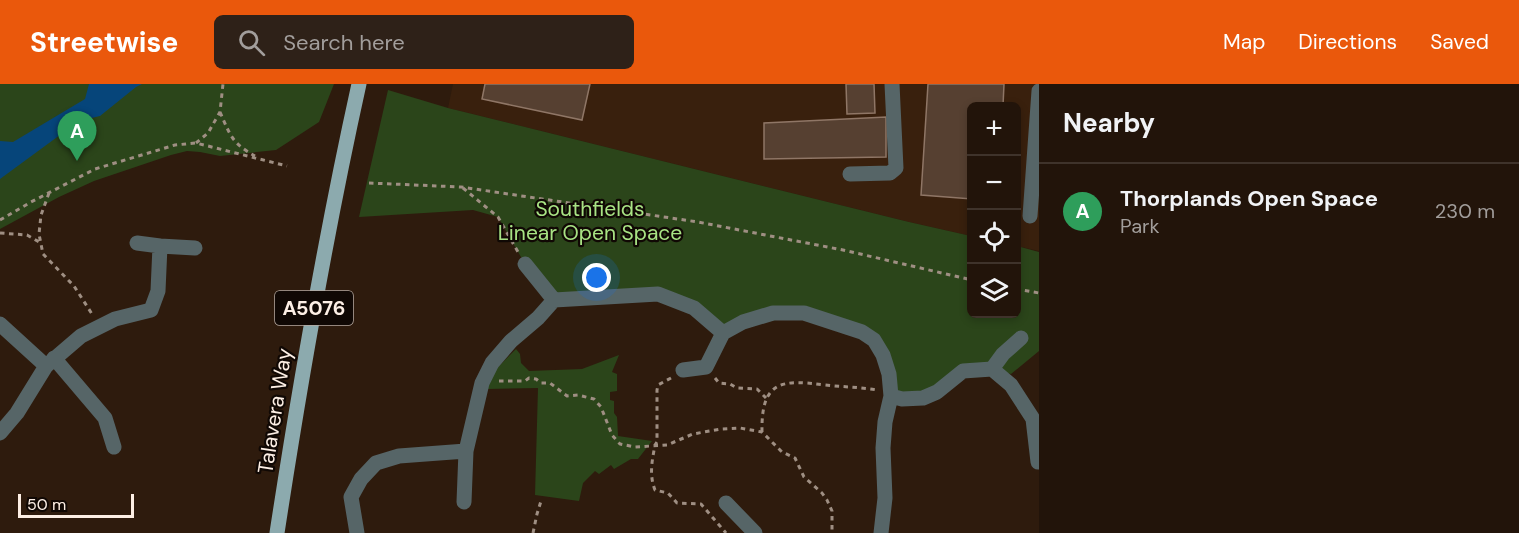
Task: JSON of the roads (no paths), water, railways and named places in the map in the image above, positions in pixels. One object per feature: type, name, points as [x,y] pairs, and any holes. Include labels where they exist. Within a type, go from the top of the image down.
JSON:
[{"type":"main road","name":"Talavera Way","points":[[277,533],[313,313],[359,84]]},
{"type":"street","points":[[850,174],[890,174],[896,168],[892,84]]},
{"type":"street","points":[[1030,216],[1039,91]]},
{"type":"street","points":[[137,243],[195,248]]},
{"type":"street","points":[[0,433],[17,413],[50,362],[81,336],[115,319],[151,310],[158,291],[160,246]]},
{"type":"street","points":[[525,264],[554,300]]},
{"type":"street","points":[[464,502],[466,451],[483,381],[492,363],[511,341],[538,318],[554,300],[658,294],[693,308],[723,333]]},
{"type":"street","points":[[683,370],[706,367],[723,333],[743,322],[773,313],[804,313],[862,332],[874,340],[883,355],[889,374],[891,394],[885,422],[883,448],[885,498],[881,533]]},
{"type":"street","points":[[0,324],[50,362],[105,418],[114,447]]},
{"type":"street","points":[[992,369],[1003,354],[1021,338]]},
{"type":"street","points":[[891,394],[902,399],[923,398],[937,392],[963,371],[992,369],[1011,385],[1033,419],[1038,462]]},
{"type":"street","points":[[357,533],[351,497],[361,479],[376,463],[399,456],[466,451]]},
{"type":"street","points":[[726,503],[748,530]]},
{"type":"water","points":[[89,84],[142,84],[100,116],[79,121],[0,179],[0,141],[13,142],[85,99]]},
{"type":"place","name":"Thorplands Open Space","points":[[77,161]]},
{"type":"park label","name":"Southfields Linear Open Space","points":[[590,221]]}]
